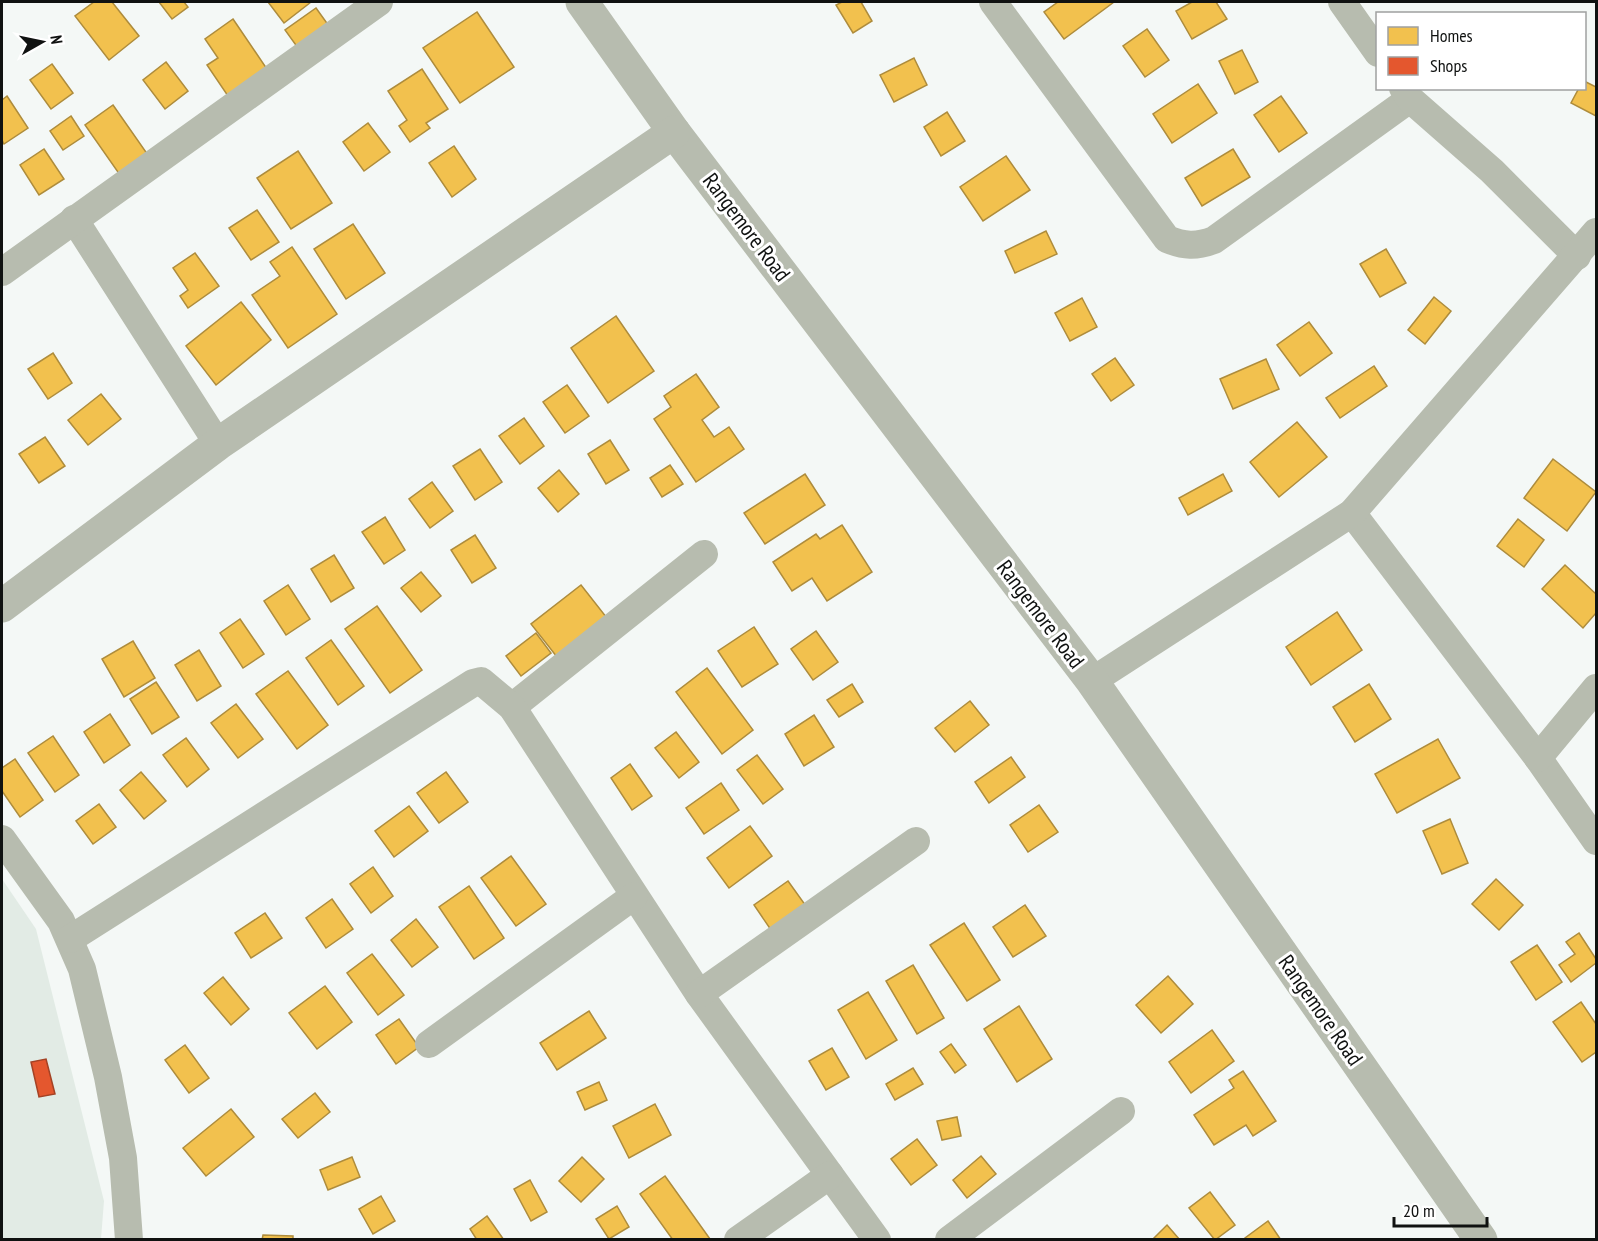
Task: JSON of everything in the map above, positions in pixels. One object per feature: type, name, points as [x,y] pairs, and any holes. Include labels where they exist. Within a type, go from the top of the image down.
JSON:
[{"type":"street","points":[[2,272],[380,2]]},
{"type":"street","name":"Rangemore Road","points":[[582,2],[674,132],[1092,681],[1481,1239]]},
{"type":"street","points":[[993,2],[1167,239],[1191,246],[1214,240],[1406,94],[1492,171],[1577,256]]},
{"type":"street","points":[[1342,2],[1376,51]]},
{"type":"street","points":[[2,606],[218,444],[674,132]]},
{"type":"street","points":[[74,219],[218,444]]},
{"type":"street","points":[[1092,681],[1352,513],[1596,232]]},
{"type":"street","points":[[1352,513],[1538,758],[1596,841]]},
{"type":"street","points":[[512,707],[704,554]]},
{"type":"street","points":[[70,939],[473,683],[481,681],[488,684],[512,707],[699,994],[877,1239]]},
{"type":"street","points":[[1538,758],[1596,688]]},
{"type":"street","points":[[2,839],[61,921],[82,969],[108,1077],[123,1158],[129,1239]]},
{"type":"street","points":[[699,994],[916,841]]},
{"type":"street","points":[[429,1044],[634,896]]},
{"type":"street","points":[[949,1239],[1121,1111]]},
{"type":"street","points":[[738,1239],[830,1175]]},
{"type":"shaded area","points":[[2,879],[36,929],[104,1201],[101,1239],[2,1239]]},
{"type":"building: Homes","points":[[94,2],[112,2],[139,36],[109,60],[75,16]]},
{"type":"building: Homes","points":[[159,2],[184,2],[188,7],[172,19]]},
{"type":"building: Homes","points":[[268,2],[311,2],[284,23]]},
{"type":"building: Homes","points":[[842,2],[861,2],[872,21],[853,33],[836,5]]},
{"type":"building: Homes","points":[[1058,2],[1114,2],[1064,39],[1044,12]]},
{"type":"building: Homes","points":[[1192,2],[1216,2],[1227,19],[1192,39],[1176,11]]},
{"type":"building: Homes","points":[[316,8],[329,26],[298,48],[285,30]]},
{"type":"building: Homes","points":[[477,12],[514,67],[460,103],[423,48]]},
{"type":"building: Homes","points":[[233,19],[269,72],[230,99],[207,65],[218,58],[205,39]]},
{"type":"building: Homes","points":[[1147,29],[1169,60],[1145,77],[1123,46]]},
{"type":"building: Homes","points":[[1242,50],[1258,82],[1235,94],[1219,61]]},
{"type":"building: Homes","points":[[914,58],[927,85],[894,102],[880,75]]},
{"type":"building: Homes","points":[[166,62],[188,91],[165,109],[143,80]]},
{"type":"building: Homes","points":[[52,64],[73,93],[51,109],[30,80]]},
{"type":"building: Homes","points":[[422,69],[448,109],[426,123],[430,128],[410,142],[399,126],[407,120],[388,91]]},
{"type":"building: Homes","points":[[1586,82],[1596,87],[1596,116],[1571,103],[1578,90],[1586,90]]},
{"type":"building: Homes","points":[[1198,84],[1217,113],[1172,143],[1153,114]]},
{"type":"building: Homes","points":[[7,96],[28,128],[4,144],[2,140],[2,100]]},
{"type":"building: Homes","points":[[1281,96],[1307,133],[1279,152],[1254,115]]},
{"type":"building: Homes","points":[[113,105],[148,155],[120,175],[85,125]]},
{"type":"building: Homes","points":[[947,112],[965,141],[941,156],[924,127]]},
{"type":"building: Homes","points":[[71,116],[84,136],[63,150],[50,131]]},
{"type":"building: Homes","points":[[368,123],[390,152],[364,171],[343,142]]},
{"type":"building: Homes","points":[[454,146],[476,179],[452,197],[429,163]]},
{"type":"building: Homes","points":[[44,149],[64,179],[39,195],[20,165]]},
{"type":"building: Homes","points":[[1233,149],[1250,177],[1202,206],[1185,178]]},
{"type":"building: Homes","points":[[298,151],[332,203],[291,229],[257,178]]},
{"type":"building: Homes","points":[[1006,156],[1030,190],[983,221],[960,187]]},
{"type":"building: Homes","points":[[257,210],[279,242],[251,260],[229,228]]},
{"type":"building: Homes","points":[[353,224],[385,273],[346,299],[314,249]]},
{"type":"building: Homes","points":[[1046,231],[1057,254],[1015,273],[1005,251]]},
{"type":"building: Homes","points":[[292,247],[337,314],[288,348],[252,295],[280,276],[270,262]]},
{"type":"building: Homes","points":[[1386,249],[1406,283],[1380,297],[1360,264]]},
{"type":"building: Homes","points":[[195,253],[219,286],[188,308],[180,296],[188,290],[173,268]]},
{"type":"building: Homes","points":[[1434,297],[1451,311],[1425,344],[1408,330]]},
{"type":"building: Homes","points":[[1082,298],[1097,327],[1070,341],[1055,313]]},
{"type":"building: Homes","points":[[241,302],[271,340],[216,385],[186,346]]},
{"type":"building: Homes","points":[[616,316],[654,371],[608,403],[571,348]]},
{"type":"building: Homes","points":[[1309,322],[1332,353],[1300,376],[1277,345]]},
{"type":"building: Homes","points":[[53,353],[72,383],[48,399],[28,369]]},
{"type":"building: Homes","points":[[1115,358],[1134,385],[1111,401],[1092,374]]},
{"type":"building: Homes","points":[[1266,359],[1279,389],[1233,409],[1220,379]]},
{"type":"building: Homes","points":[[1374,366],[1387,386],[1340,418],[1326,398]]},
{"type":"building: Homes","points":[[696,374],[719,407],[702,420],[714,437],[729,427],[744,449],[696,482],[654,419],[671,407],[664,396]]},
{"type":"building: Homes","points":[[567,385],[589,416],[565,433],[543,402]]},
{"type":"building: Homes","points":[[101,394],[121,419],[88,445],[68,420]]},
{"type":"building: Homes","points":[[524,418],[544,446],[520,464],[499,436]]},
{"type":"building: Homes","points":[[1297,422],[1327,457],[1279,497],[1250,462]]},
{"type":"building: Homes","points":[[45,437],[65,466],[39,483],[19,454]]},
{"type":"building: Homes","points":[[610,440],[629,470],[606,484],[588,454]]},
{"type":"building: Homes","points":[[480,449],[502,482],[475,500],[453,466]]},
{"type":"building: Homes","points":[[1553,459],[1596,492],[1567,531],[1524,498]]},
{"type":"building: Homes","points":[[670,465],[683,484],[662,497],[650,478]]},
{"type":"building: Homes","points":[[559,470],[579,494],[558,512],[538,488]]},
{"type":"building: Homes","points":[[805,474],[825,505],[765,544],[744,513]]},
{"type":"building: Homes","points":[[1223,474],[1232,491],[1188,515],[1179,498]]},
{"type":"building: Homes","points":[[432,482],[453,511],[430,528],[409,499]]},
{"type":"building: Homes","points":[[385,517],[405,550],[384,564],[362,532]]},
{"type":"building: Homes","points":[[1518,519],[1544,540],[1524,567],[1497,546]]},
{"type":"building: Homes","points":[[842,525],[872,572],[827,601],[812,578],[792,591],[773,562],[816,534],[820,539]]},
{"type":"building: Homes","points":[[475,535],[496,568],[472,583],[451,550]]},
{"type":"building: Homes","points":[[334,555],[354,588],[331,602],[311,569]]},
{"type":"building: Homes","points":[[1565,565],[1596,594],[1596,613],[1583,628],[1542,589]]},
{"type":"building: Homes","points":[[421,572],[441,596],[421,612],[401,588]]},
{"type":"building: Homes","points":[[288,585],[310,619],[286,635],[264,601]]},
{"type":"building: Homes","points":[[581,585],[607,618],[557,657],[531,624]]},
{"type":"building: Homes","points":[[377,606],[422,670],[390,693],[345,629]]},
{"type":"building: Homes","points":[[1337,612],[1362,650],[1311,685],[1286,647]]},
{"type":"building: Homes","points":[[240,619],[264,654],[243,668],[220,633]]},
{"type":"building: Homes","points":[[754,627],[778,664],[742,687],[718,651]]},
{"type":"building: Homes","points":[[816,631],[838,662],[813,680],[791,649]]},
{"type":"building: Homes","points":[[536,633],[551,653],[521,676],[506,656]]},
{"type":"building: Homes","points":[[331,640],[364,686],[338,705],[306,658]]},
{"type":"building: Homes","points":[[133,641],[155,678],[124,697],[102,659]]},
{"type":"building: Homes","points":[[199,650],[221,686],[197,701],[175,665]]},
{"type":"building: Homes","points":[[707,668],[753,730],[722,754],[676,692]]},
{"type":"building: Homes","points":[[288,671],[328,725],[297,749],[256,694]]},
{"type":"building: Homes","points":[[156,682],[179,717],[152,734],[130,699]]},
{"type":"building: Homes","points":[[852,684],[863,702],[839,717],[827,700]]},
{"type":"building: Homes","points":[[1369,684],[1391,719],[1355,742],[1333,707]]},
{"type":"building: Homes","points":[[970,701],[989,725],[955,752],[935,728]]},
{"type":"building: Homes","points":[[236,704],[263,739],[238,758],[211,723]]},
{"type":"building: Homes","points":[[110,714],[130,745],[104,763],[84,732]]},
{"type":"building: Homes","points":[[814,715],[834,747],[804,766],[785,734]]},
{"type":"building: Homes","points":[[676,732],[699,762],[679,778],[655,748]]},
{"type":"building: Homes","points":[[53,736],[79,775],[55,792],[28,753]]},
{"type":"building: Homes","points":[[186,738],[209,769],[187,787],[163,755]]},
{"type":"building: Homes","points":[[1438,739],[1460,778],[1397,813],[1375,774]]},
{"type":"building: Homes","points":[[757,755],[783,789],[763,804],[737,770]]},
{"type":"building: Homes","points":[[1011,757],[1025,777],[989,803],[975,782]]},
{"type":"building: Homes","points":[[15,759],[43,800],[20,817],[2,791],[2,768]]},
{"type":"building: Homes","points":[[630,764],[652,796],[632,810],[611,778]]},
{"type":"building: Homes","points":[[141,772],[166,801],[144,819],[120,790]]},
{"type":"building: Homes","points":[[446,772],[468,802],[439,823],[417,793]]},
{"type":"building: Homes","points":[[721,783],[739,810],[704,834],[686,808]]},
{"type":"building: Homes","points":[[99,804],[116,827],[93,844],[76,821]]},
{"type":"building: Homes","points":[[1039,805],[1058,832],[1028,852],[1010,825]]},
{"type":"building: Homes","points":[[409,806],[428,831],[394,857],[375,831]]},
{"type":"building: Homes","points":[[1450,819],[1468,863],[1442,874],[1423,831]]},
{"type":"building: Homes","points":[[750,826],[772,856],[729,888],[707,858]]},
{"type":"building: Homes","points":[[511,856],[546,904],[516,926],[481,878]]},
{"type":"building: Homes","points":[[373,867],[393,896],[371,913],[350,884]]},
{"type":"building: Homes","points":[[1496,879],[1523,905],[1499,930],[1472,904]]},
{"type":"building: Homes","points":[[788,881],[806,906],[771,930],[754,905]]},
{"type":"building: Homes","points":[[469,886],[504,938],[474,959],[439,907]]},
{"type":"building: Homes","points":[[332,899],[353,929],[326,948],[306,918]]},
{"type":"building: Homes","points":[[1025,905],[1046,936],[1013,957],[993,927]]},
{"type":"building: Homes","points":[[265,913],[282,938],[251,958],[235,933]]},
{"type":"building: Homes","points":[[416,919],[438,947],[412,967],[391,940]]},
{"type":"building: Homes","points":[[964,923],[1000,980],[967,1001],[930,945]]},
{"type":"building: Homes","points":[[1579,933],[1596,959],[1596,963],[1571,982],[1559,965],[1575,954],[1566,942]]},
{"type":"building: Homes","points":[[1537,945],[1562,982],[1536,1000],[1511,962]]},
{"type":"building: Homes","points":[[372,954],[404,995],[378,1015],[347,973]]},
{"type":"building: Homes","points":[[913,965],[944,1018],[917,1034],[886,981]]},
{"type":"building: Homes","points":[[1168,976],[1193,1004],[1161,1033],[1136,1005]]},
{"type":"building: Homes","points":[[223,977],[249,1009],[231,1025],[204,993]]},
{"type":"building: Homes","points":[[325,986],[352,1022],[317,1049],[289,1013]]},
{"type":"building: Homes","points":[[868,992],[897,1040],[866,1059],[838,1010]]},
{"type":"building: Homes","points":[[1581,1002],[1596,1024],[1596,1052],[1582,1062],[1553,1022]]},
{"type":"building: Homes","points":[[1019,1006],[1052,1059],[1017,1082],[984,1029]]},
{"type":"building: Homes","points":[[589,1011],[606,1038],[557,1070],[540,1043]]},
{"type":"building: Homes","points":[[399,1019],[419,1047],[396,1064],[376,1035]]},
{"type":"building: Homes","points":[[1212,1030],[1234,1061],[1191,1093],[1169,1062]]},
{"type":"building: Homes","points":[[951,1044],[966,1065],[955,1073],[940,1052]]},
{"type":"building: Homes","points":[[185,1045],[209,1078],[189,1093],[165,1060]]},
{"type":"building: Homes","points":[[832,1048],[849,1077],[826,1090],[809,1061]]},
{"type":"building: Homes","points":[[913,1068],[923,1084],[895,1100],[886,1084]]},
{"type":"building: Homes","points":[[1243,1071],[1276,1121],[1253,1136],[1246,1125],[1214,1145],[1194,1115],[1234,1088],[1229,1080]]},
{"type":"building: Homes","points":[[599,1082],[607,1100],[585,1110],[577,1092]]},
{"type":"building: Homes","points":[[315,1093],[330,1112],[298,1138],[282,1119]]},
{"type":"building: Homes","points":[[655,1104],[671,1135],[629,1158],[613,1126]]},
{"type":"building: Homes","points":[[231,1109],[254,1137],[206,1176],[183,1148]]},
{"type":"building: Homes","points":[[957,1117],[961,1136],[942,1140],[937,1121]]},
{"type":"building: Homes","points":[[917,1139],[937,1165],[911,1185],[891,1159]]},
{"type":"building: Homes","points":[[981,1156],[996,1174],[967,1198],[953,1180]]},
{"type":"building: Homes","points":[[352,1157],[360,1177],[328,1190],[320,1170]]},
{"type":"building: Homes","points":[[582,1157],[604,1179],[581,1202],[559,1181]]},
{"type":"building: Homes","points":[[665,1176],[710,1240],[673,1240],[640,1194]]},
{"type":"building: Homes","points":[[530,1180],[547,1212],[531,1221],[514,1189]]},
{"type":"building: Homes","points":[[1210,1192],[1235,1225],[1215,1240],[1189,1208]]},
{"type":"building: Homes","points":[[381,1196],[395,1221],[373,1234],[359,1209]]},
{"type":"building: Homes","points":[[617,1206],[629,1227],[609,1239],[596,1219]]},
{"type":"building: Homes","points":[[487,1216],[504,1240],[477,1240],[470,1229]]},
{"type":"building: Homes","points":[[1268,1221],[1281,1240],[1246,1240],[1245,1238]]},
{"type":"building: Homes","points":[[1167,1225],[1180,1240],[1152,1240]]},
{"type":"building: Homes","points":[[263,1235],[293,1236],[293,1240],[262,1240]]},
{"type":"building: Shops","points":[[46,1059],[55,1094],[39,1097],[31,1062]]}]
